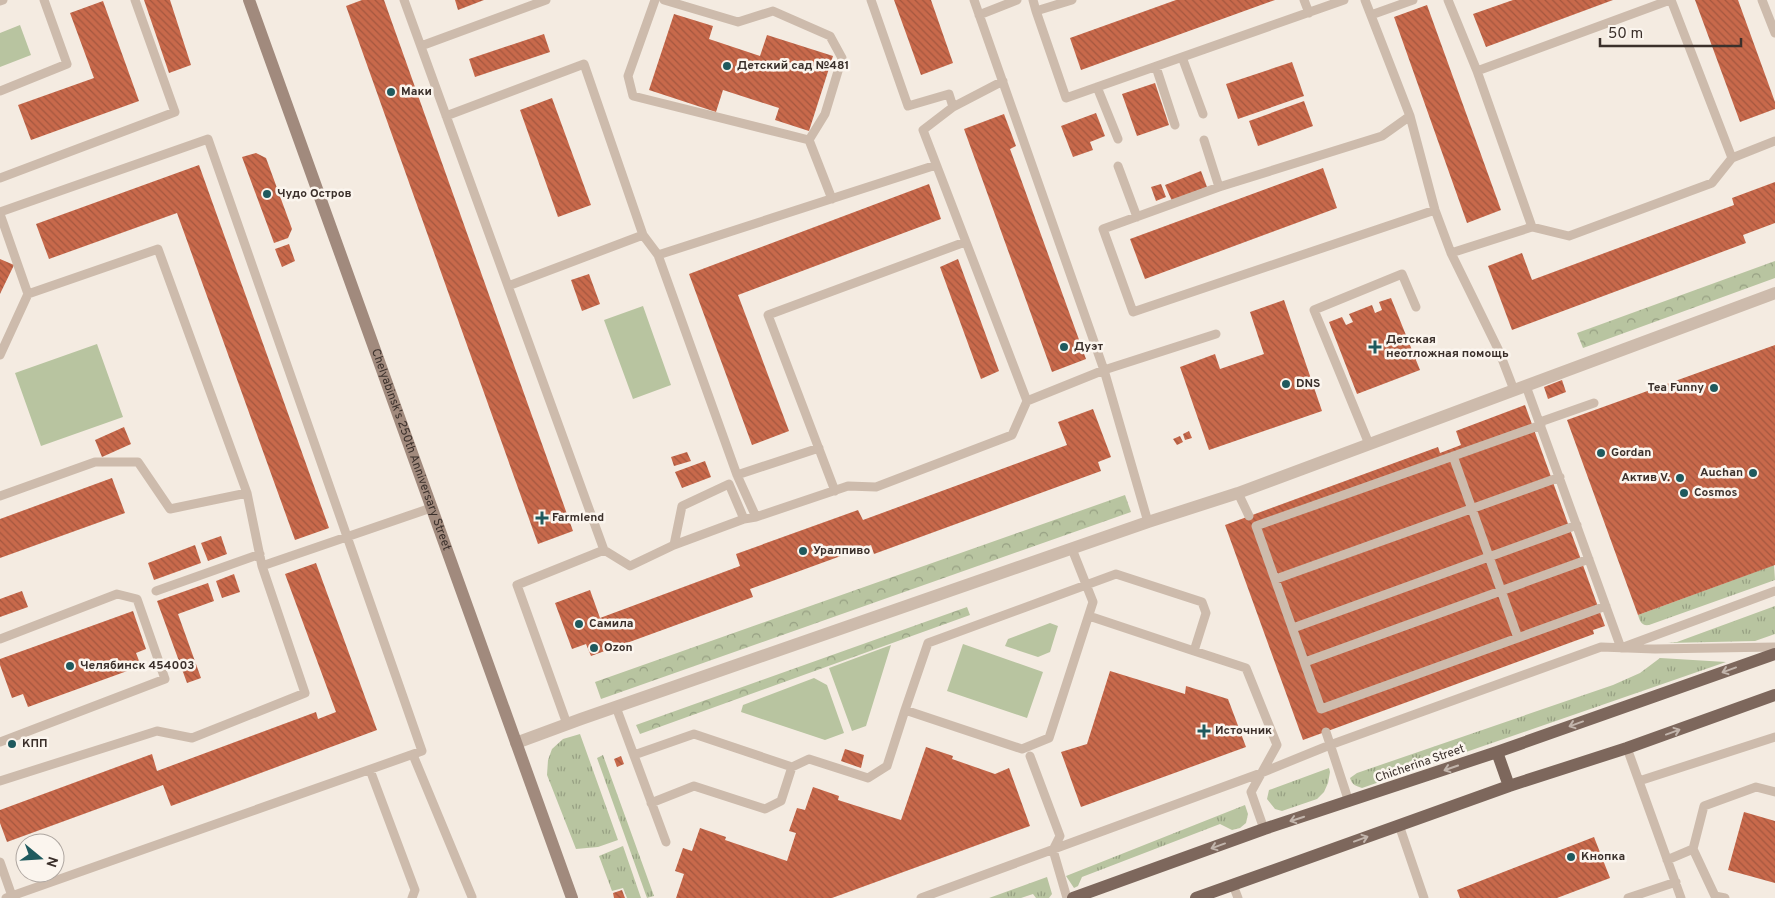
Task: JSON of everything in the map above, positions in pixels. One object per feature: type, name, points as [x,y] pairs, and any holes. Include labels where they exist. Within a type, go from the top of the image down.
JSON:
[{"type":"main road","name":"Chicherina Street","points":[[1073,898],[1264,829],[1497,752],[1775,654]]},
{"type":"main road","points":[[1196,898],[1509,786],[1627,748],[1775,695]]},
{"type":"main road","points":[[1497,752],[1509,786]]},
{"type":"street","name":"Chelyabinsk's 250th Anniversary Street","points":[[248,0],[572,898]]},
{"type":"street","points":[[516,743],[1148,522],[1238,493],[1775,293]]},
{"type":"lane","points":[[0,91],[67,64],[44,0]]},
{"type":"lane","points":[[0,178],[175,112],[135,0]]},
{"type":"lane","points":[[404,0],[604,550],[630,566],[674,545],[744,519],[756,517],[848,486],[876,487],[1012,435],[1027,401],[1104,370],[1216,334]]},
{"type":"lane","points":[[421,46],[546,0]]},
{"type":"lane","points":[[655,0],[628,76],[633,96],[809,140]]},
{"type":"lane","points":[[664,0],[738,22],[773,11],[830,36],[842,58],[825,114],[809,140]]},
{"type":"lane","points":[[871,0],[908,106],[949,94],[953,107]]},
{"type":"lane","points":[[974,0],[1104,370],[1148,522]]},
{"type":"lane","points":[[979,14],[1017,0]]},
{"type":"lane","points":[[1033,0],[1066,98],[1344,0]]},
{"type":"lane","points":[[1036,11],[1072,0]]},
{"type":"lane","points":[[1304,0],[1309,13]]},
{"type":"lane","points":[[1365,0],[1410,116],[1435,210],[1451,253],[1499,351],[1514,390]]},
{"type":"lane","points":[[1371,15],[1413,0]]},
{"type":"lane","points":[[1448,0],[1477,71],[1532,227]]},
{"type":"lane","points":[[1477,71],[1670,0],[1732,158]]},
{"type":"lane","points":[[1762,0],[1775,33]]},
{"type":"lane","points":[[1182,57],[1203,114]]},
{"type":"lane","points":[[446,116],[584,64],[643,235],[658,254],[737,475],[756,517]]},
{"type":"lane","points":[[1156,66],[1175,125]]},
{"type":"lane","points":[[1003,81],[953,107],[923,130],[1027,401]]},
{"type":"lane","points":[[1097,87],[1118,140]]},
{"type":"lane","points":[[1410,116],[1382,136],[1219,186],[1103,230],[1133,312],[1435,210]]},
{"type":"lane","points":[[0,355],[28,294],[0,213],[208,139],[422,751],[9,897],[0,862]]},
{"type":"lane","points":[[809,140],[832,199]]},
{"type":"lane","points":[[1204,140],[1219,186]]},
{"type":"lane","points":[[1451,253],[1532,227],[1569,236],[1712,183],[1732,158],[1775,141]]},
{"type":"lane","points":[[658,254],[936,165]]},
{"type":"lane","points":[[1118,166],[1137,217]]},
{"type":"lane","points":[[508,286],[643,235]]},
{"type":"lane","points":[[835,491],[768,315],[965,242]]},
{"type":"lane","points":[[0,780],[157,731],[192,738],[305,693],[262,566],[247,493],[158,249],[28,294]]},
{"type":"lane","points":[[1369,444],[1314,310],[1402,274],[1416,307]]},
{"type":"lane","points":[[1526,386],[1621,648]]},
{"type":"lane","points":[[1594,403],[1453,456],[1256,526],[1322,708],[1606,606]]},
{"type":"lane","points":[[737,475],[819,448]]},
{"type":"lane","points":[[1453,456],[1518,638]]},
{"type":"lane","points":[[0,496],[95,462],[138,462],[170,509],[247,493]]},
{"type":"lane","points":[[1276,579],[1560,477]]},
{"type":"lane","points":[[674,545],[682,506],[729,484],[744,519]]},
{"type":"lane","points":[[1238,493],[1249,516]]},
{"type":"lane","points":[[262,566],[431,508]]},
{"type":"lane","points":[[1293,628],[1577,525]]},
{"type":"lane","points":[[905,710],[1022,749],[1049,738],[1093,602],[1072,549]]},
{"type":"lane","points":[[567,724],[517,585],[604,550]]},
{"type":"lane","points":[[156,591],[260,554]]},
{"type":"lane","points":[[1305,662],[1589,559]]},
{"type":"lane","points":[[634,755],[694,734],[792,766],[809,759],[868,778],[887,766],[928,643],[1116,574],[1202,602],[1206,613],[1194,651]]},
{"type":"lane","points":[[1621,648],[1775,591]]},
{"type":"lane","points":[[0,639],[117,594],[137,598],[165,679],[0,742]]},
{"type":"lane","points":[[1089,616],[1246,668],[1277,746],[1251,792],[1264,829]]},
{"type":"lane","points":[[921,898],[1261,774],[1330,745],[1601,648],[1775,647]]},
{"type":"lane","points":[[616,707],[666,842]]},
{"type":"lane","points":[[1326,732],[1349,802]]},
{"type":"lane","points":[[1639,781],[1775,737]]},
{"type":"lane","points":[[1627,748],[1681,898]]},
{"type":"lane","points":[[413,755],[472,897]]},
{"type":"lane","points":[[1030,756],[1060,836],[1053,850],[1068,898]]},
{"type":"lane","points":[[651,803],[694,786],[765,809],[781,801],[792,766]]},
{"type":"lane","points":[[370,770],[415,890],[412,898]]},
{"type":"lane","points":[[1725,898],[1715,896],[1693,849],[1704,806],[1756,787],[1775,792]]},
{"type":"lane","points":[[1399,825],[1424,898]]},
{"type":"lane","points":[[1668,860],[1693,849]]},
{"type":"lane","points":[[1628,898],[1676,882]]},
{"type":"lane","points":[[1233,885],[1238,898]]},
{"type":"green space","points":[[20,25],[31,55],[0,67],[0,33]]},
{"type":"green space","points":[[1775,261],[1775,278],[1583,348],[1577,333]]},
{"type":"green space","points":[[643,306],[671,385],[633,399],[604,320]]},
{"type":"green space","points":[[97,344],[123,417],[41,446],[15,373]]},
{"type":"green space","points":[[1125,495],[1131,512],[601,699],[595,682]]},
{"type":"green space","points":[[1774,565],[1775,580],[1649,625],[1641,623],[1639,619],[1638,615]]},
{"type":"green space","points":[[1775,606],[1775,634],[1755,641],[1668,643],[1677,642]]},
{"type":"green space","points":[[967,607],[970,615],[640,734],[636,725]]},
{"type":"green space","points":[[1050,623],[1058,626],[1050,652],[1038,657],[1005,646],[1008,639]]},
{"type":"green space","points":[[963,644],[1043,672],[1027,718],[947,691]]},
{"type":"green space","points":[[891,645],[866,726],[852,731],[829,668]]},
{"type":"green space","points":[[1660,658],[1726,662],[1362,788],[1354,785],[1350,778],[1357,773],[1613,685],[1640,673]]},
{"type":"green space","points":[[814,678],[827,685],[844,733],[825,740],[741,712],[743,705]]},
{"type":"green space","points":[[580,734],[618,840],[598,847],[576,849],[547,775],[548,760],[552,749],[563,739]]},
{"type":"green space","points":[[603,755],[654,896],[647,898],[597,758]]},
{"type":"green space","points":[[1329,768],[1328,783],[1324,792],[1317,799],[1282,811],[1275,809],[1267,799],[1269,790]]},
{"type":"green space","points":[[1245,805],[1248,814],[1246,823],[1240,828],[1232,830],[1220,824],[1082,877],[1078,886],[1074,888],[1066,876]]},
{"type":"green space","points":[[623,846],[641,898],[627,898],[623,888],[612,891],[599,856]]},
{"type":"green space","points":[[1047,877],[1052,894],[1049,898],[1036,898],[1033,894],[1021,898],[989,898]]},
{"type":"building","points":[[144,0],[170,0],[191,65],[169,73]]},
{"type":"building","points":[[362,0],[384,0],[573,531],[538,544],[346,6]]},
{"type":"building","points":[[455,0],[484,0],[458,10]]},
{"type":"building","points":[[894,0],[931,0],[953,63],[921,75]]},
{"type":"building","points":[[1176,0],[1275,0],[1081,70],[1070,38]]},
{"type":"building","points":[[1513,0],[1613,0],[1486,47],[1473,14]]},
{"type":"building","points":[[1695,0],[1738,0],[1775,102],[1775,109],[1740,122]]},
{"type":"building","points":[[103,1],[139,101],[31,140],[18,105],[94,78],[70,13]]},
{"type":"building","points":[[1427,5],[1501,210],[1467,223],[1394,17]]},
{"type":"building","points":[[674,14],[713,26],[709,39],[760,56],[767,35],[833,56],[809,131],[775,120],[779,108],[723,90],[716,112],[649,90]]},
{"type":"building","points":[[544,34],[550,52],[475,77],[469,59]]},
{"type":"building","points":[[1292,62],[1304,96],[1238,119],[1226,84]]},
{"type":"building","points":[[1155,83],[1169,125],[1137,136],[1122,94]]},
{"type":"building","points":[[552,98],[591,205],[558,217],[520,110]]},
{"type":"building","points":[[1304,101],[1313,126],[1258,146],[1249,121]]},
{"type":"building","points":[[1096,113],[1105,136],[1090,142],[1093,150],[1073,157],[1061,126]]},
{"type":"building","points":[[1004,114],[1016,146],[1010,149],[1086,359],[1052,372],[964,129]]},
{"type":"building","name":"Чудо Остров","points":[[256,153],[266,158],[292,229],[288,238],[274,243],[242,157]]},
{"type":"building","points":[[199,165],[329,528],[295,540],[177,213],[49,259],[36,224]]},
{"type":"building","points":[[1323,168],[1337,208],[1145,279],[1130,239]]},
{"type":"building","points":[[1201,171],[1207,187],[1172,201],[1165,185]]},
{"type":"building","points":[[1775,182],[1775,223],[1743,235],[1746,243],[1512,330],[1488,266],[1522,253],[1532,280],[1734,205],[1732,198]]},
{"type":"building","points":[[929,184],[941,219],[738,295],[789,431],[752,445],[689,274]]},
{"type":"building","points":[[1161,184],[1166,197],[1156,201],[1151,187]]},
{"type":"building","points":[[289,244],[295,261],[282,267],[275,249]]},
{"type":"building","points":[[0,259],[14,265],[0,294]]},
{"type":"building","points":[[958,259],[999,371],[981,379],[940,267]]},
{"type":"building","points":[[589,274],[600,304],[582,311],[571,280]]},
{"type":"building","name":"Детская неотложная помощь","points":[[1391,298],[1420,370],[1357,394],[1329,322],[1342,317],[1346,325],[1353,322],[1349,314],[1372,305],[1375,313],[1382,310],[1379,302]]},
{"type":"building","points":[[1284,300],[1322,411],[1209,450],[1180,367],[1215,354],[1220,369],[1264,354],[1250,312]]},
{"type":"building","name":"Cosmos","points":[[1775,345],[1775,565],[1638,615],[1567,420]]},
{"type":"building","points":[[1562,380],[1566,392],[1548,399],[1544,387]]},
{"type":"building","points":[[1525,405],[1605,626],[1593,630],[1594,634],[1303,740],[1225,525],[1438,447],[1440,453],[1461,445],[1456,431]]},
{"type":"building","points":[[1093,409],[1111,457],[1098,462],[1101,471],[874,554],[871,545],[750,589],[753,597],[591,656],[586,644],[572,649],[555,603],[590,590],[600,618],[740,566],[736,554],[858,510],[863,520],[1067,445],[1058,422]]},
{"type":"building","points":[[124,427],[131,444],[102,457],[95,440]]},
{"type":"building","points":[[1189,431],[1192,438],[1185,440],[1183,434]]},
{"type":"building","points":[[1180,436],[1183,442],[1177,445],[1173,439]]},
{"type":"building","points":[[687,452],[691,461],[674,466],[671,457]]},
{"type":"building","points":[[705,461],[711,477],[682,488],[675,472]]},
{"type":"building","points":[[112,478],[125,513],[0,558],[0,519]]},
{"type":"building","points":[[221,536],[227,554],[208,561],[201,543]]},
{"type":"building","points":[[195,545],[201,563],[154,580],[148,563]]},
{"type":"building","points":[[316,563],[377,730],[171,806],[163,785],[32,833],[15,833],[15,839],[7,842],[0,823],[0,810],[152,754],[157,771],[316,712],[318,719],[336,712],[285,574]]},
{"type":"building","points":[[234,574],[240,592],[222,598],[216,581]]},
{"type":"building","points":[[208,583],[214,601],[178,614],[201,678],[187,683],[157,601]]},
{"type":"building","points":[[22,591],[28,607],[0,617],[0,599]]},
{"type":"building","points":[[133,611],[146,649],[136,653],[141,666],[28,707],[23,694],[12,698],[0,665],[0,659]]},
{"type":"building","points":[[1110,671],[1185,694],[1186,686],[1228,699],[1246,747],[1081,807],[1061,752],[1087,744]]},
{"type":"building","points":[[926,747],[953,756],[952,759],[995,774],[1009,768],[1030,826],[832,898],[676,898],[684,874],[675,871],[683,848],[692,851],[700,828],[726,837],[725,840],[787,861],[796,833],[789,831],[797,808],[805,810],[813,787],[839,796],[838,800],[901,820]]},
{"type":"building","points":[[845,749],[864,755],[861,768],[841,761]]},
{"type":"building","points":[[621,756],[624,764],[617,767],[614,759]]},
{"type":"building","points":[[1744,812],[1775,821],[1775,883],[1728,870]]},
{"type":"building","name":"Кнопка","points":[[1594,837],[1610,878],[1557,898],[1460,898],[1457,890]]},
{"type":"building","points":[[622,890],[625,898],[614,898],[613,893]]},
{"type":"place","name":"Детский сад №481","points":[[727,66]]},
{"type":"place","name":"Маки","points":[[391,92]]},
{"type":"place","name":"Чудо Остров","points":[[267,194]]},
{"type":"place","name":"Дуэт","points":[[1064,347]]},
{"type":"place","name":"Детская неотложная помощь","points":[[1375,347]]},
{"type":"place","name":"DNS","points":[[1286,384]]},
{"type":"place","name":"Tea Funny","points":[[1714,388]]},
{"type":"place","name":"Gordan","points":[[1601,453]]},
{"type":"place","name":"Auchan","points":[[1753,473]]},
{"type":"place","name":"Актив V.","points":[[1680,478]]},
{"type":"place","name":"Cosmos","points":[[1684,493]]},
{"type":"place","name":"Farmlend","points":[[542,518]]},
{"type":"place","name":"Уралпиво","points":[[803,551]]},
{"type":"place","name":"Самила","points":[[579,624]]},
{"type":"place","name":"Ozon","points":[[594,648]]},
{"type":"place","name":"Челябинск 454003","points":[[70,666]]},
{"type":"place","name":"Источник","points":[[1204,731]]},
{"type":"place","name":"КПП","points":[[12,744]]},
{"type":"place","name":"Кнопка","points":[[1571,857]]}]
